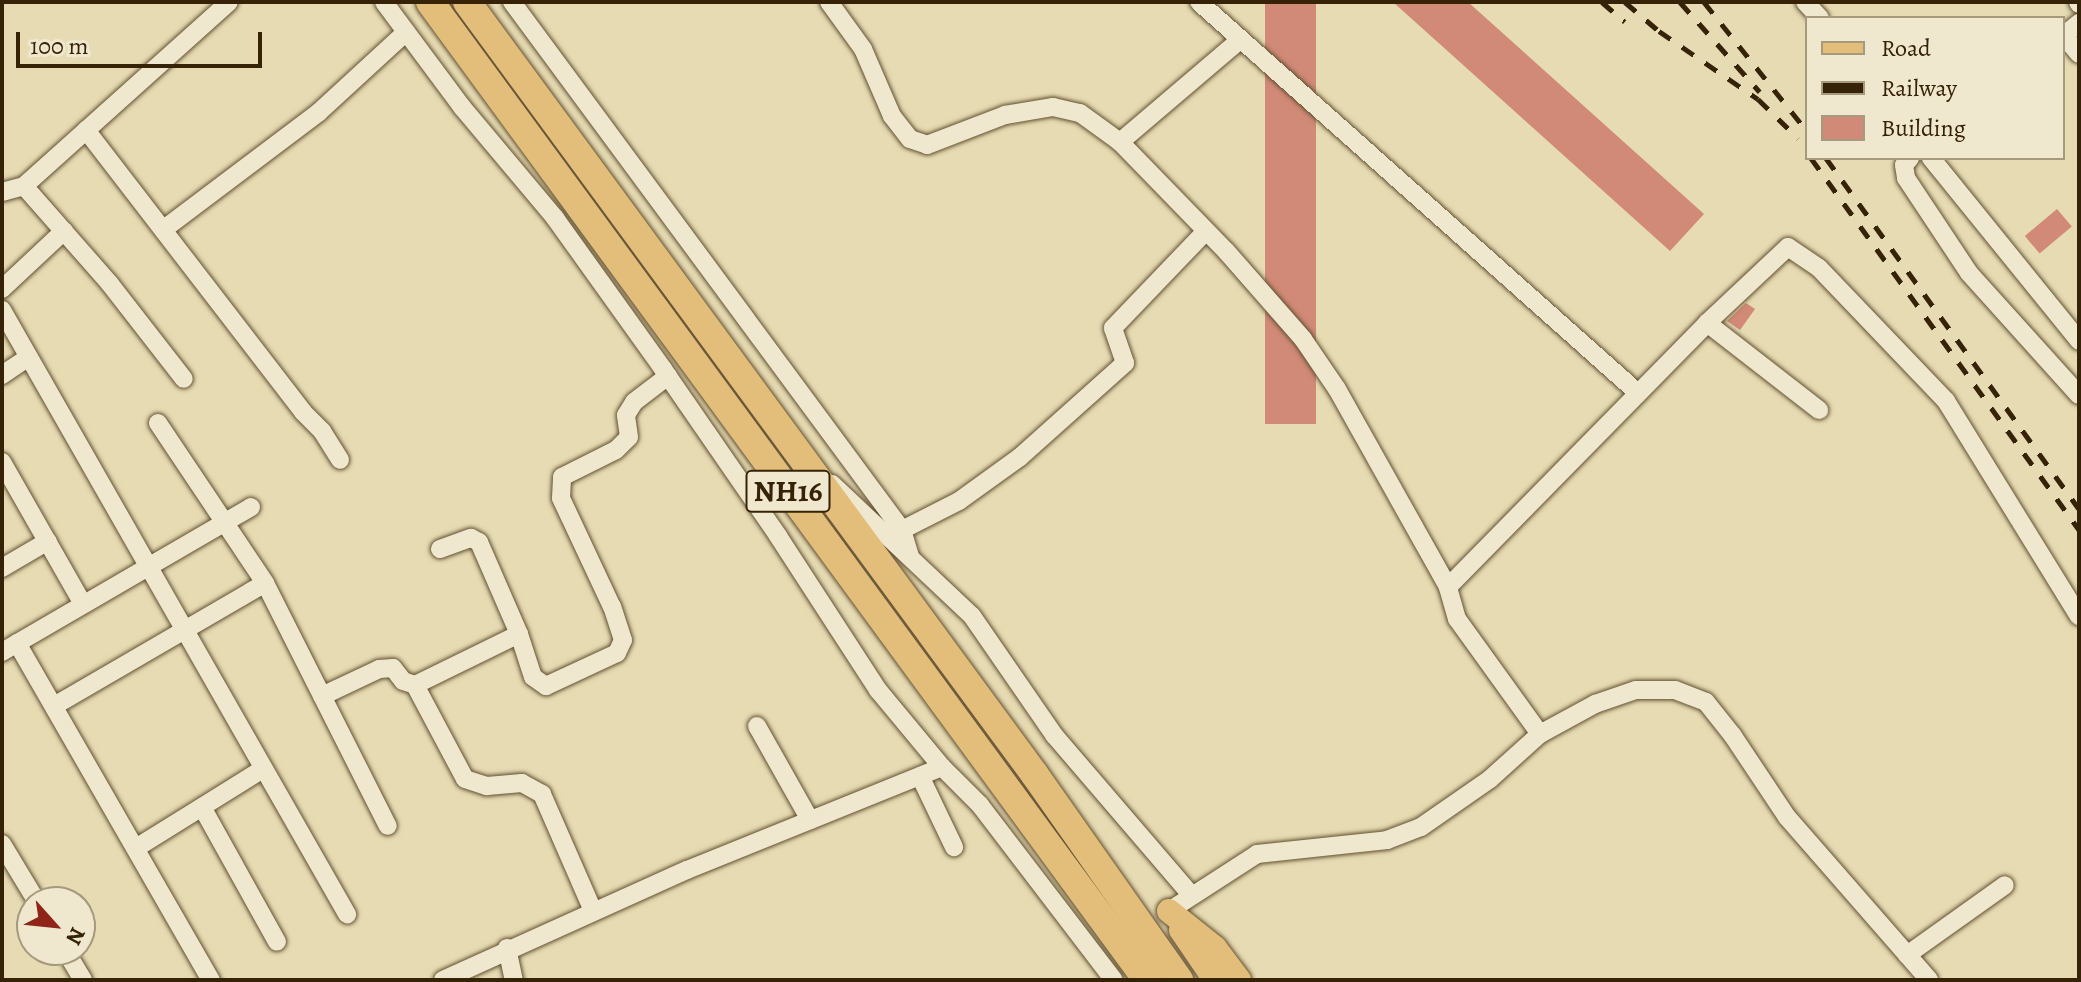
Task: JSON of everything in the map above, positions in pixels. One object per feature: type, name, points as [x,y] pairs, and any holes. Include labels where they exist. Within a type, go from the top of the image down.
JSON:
[{"type":"highway","name":"NH16","points":[[430,2],[1147,980]]},
{"type":"highway","name":"NH16","points":[[467,2],[1035,775],[1179,980]]},
{"type":"main road","points":[[1139,926],[1169,911]]},
{"type":"main road","points":[[1169,911],[1215,980]]},
{"type":"main road","points":[[1169,911],[1215,948],[1239,980]]},
{"type":"street","points":[[2,192],[24,186],[229,2]]},
{"type":"street","points":[[384,2],[462,107],[555,218],[668,376],[878,690],[942,767],[989,815],[1114,980]]},
{"type":"street","points":[[512,2],[902,530],[910,556]]},
{"type":"street","points":[[829,2],[863,49],[892,116],[910,139],[927,145],[1005,115],[1053,107],[1080,113],[1120,142],[1206,231],[1303,339],[1337,389],[1448,587],[1457,619],[1540,734]]},
{"type":"street","points":[[1199,2],[1638,393]]},
{"type":"street","points":[[164,229],[319,112],[406,32]]},
{"type":"street","points":[[2065,38],[2079,54]]},
{"type":"street","points":[[1120,142],[1240,40]]},
{"type":"street","points":[[86,130],[303,412],[322,431],[340,460]]},
{"type":"street","points":[[1908,160],[1904,165],[1906,178],[1969,273],[2079,395]]},
{"type":"street","points":[[1933,160],[2079,341]]},
{"type":"street","points":[[24,186],[184,379]]},
{"type":"street","points":[[2,289],[64,231]]},
{"type":"street","points":[[902,530],[959,501],[1020,457],[1125,363],[1113,328],[1206,231]]},
{"type":"street","points":[[1448,587],[1707,323],[1788,247],[1804,255],[1946,401],[2079,616]]},
{"type":"street","points":[[2,310],[347,914]]},
{"type":"street","points":[[1707,323],[1819,410]]},
{"type":"street","points":[[2,375],[29,357]]},
{"type":"street","points":[[440,549],[471,538],[479,542],[519,634],[533,677],[546,686],[617,653],[623,640],[612,607],[561,498],[562,477],[616,450],[629,437],[626,415],[634,402],[668,376]]},
{"type":"street","points":[[158,423],[265,583],[388,826]]},
{"type":"street","points":[[806,461],[972,616],[1054,735],[1191,895]]},
{"type":"street","points":[[4,472],[83,604]]},
{"type":"street","points":[[211,980],[54,706],[10,647],[251,507]]},
{"type":"street","points":[[2,568],[48,541]]},
{"type":"street","points":[[54,706],[265,583]]},
{"type":"street","points":[[415,685],[519,634]]},
{"type":"street","points":[[322,696],[379,669],[393,668],[403,681],[415,685],[465,779],[487,786],[522,783],[542,794],[593,911]]},
{"type":"street","points":[[1169,911],[1257,854],[1284,848],[1387,840],[1421,827],[1490,779],[1540,734],[1595,704],[1636,690],[1675,690],[1706,702],[1733,736],[1787,817],[1929,980]]},
{"type":"street","points":[[757,726],[810,820]]},
{"type":"street","points":[[443,980],[593,911],[942,767]]},
{"type":"street","points":[[136,848],[263,769]]},
{"type":"street","points":[[920,776],[954,847]]},
{"type":"street","points":[[202,807],[277,942]]},
{"type":"street","points":[[2,844],[27,886]]},
{"type":"street","points":[[1907,955],[2005,885]]},
{"type":"street","points":[[507,948],[514,980]]},
{"type":"building","points":[[1265,2],[1316,2],[1316,424],[1265,424]]},
{"type":"building","points":[[1393,2],[1468,2],[1704,214],[1670,251]]},
{"type":"building","points":[[2057,209],[2072,227],[2040,254],[2025,236]]},
{"type":"building","points":[[1746,303],[1755,309],[1740,330],[1727,321]]},
{"type":"railway","points":[[1602,2],[1625,22]]},
{"type":"railway","points":[[1625,2],[1659,31],[1758,99],[1798,138]]},
{"type":"railway","points":[[1680,2],[1760,92]]},
{"type":"railway","points":[[1704,2],[1805,128]]},
{"type":"railway","points":[[1812,160],[2079,530]]},
{"type":"railway","points":[[1827,160],[2079,509]]}]
